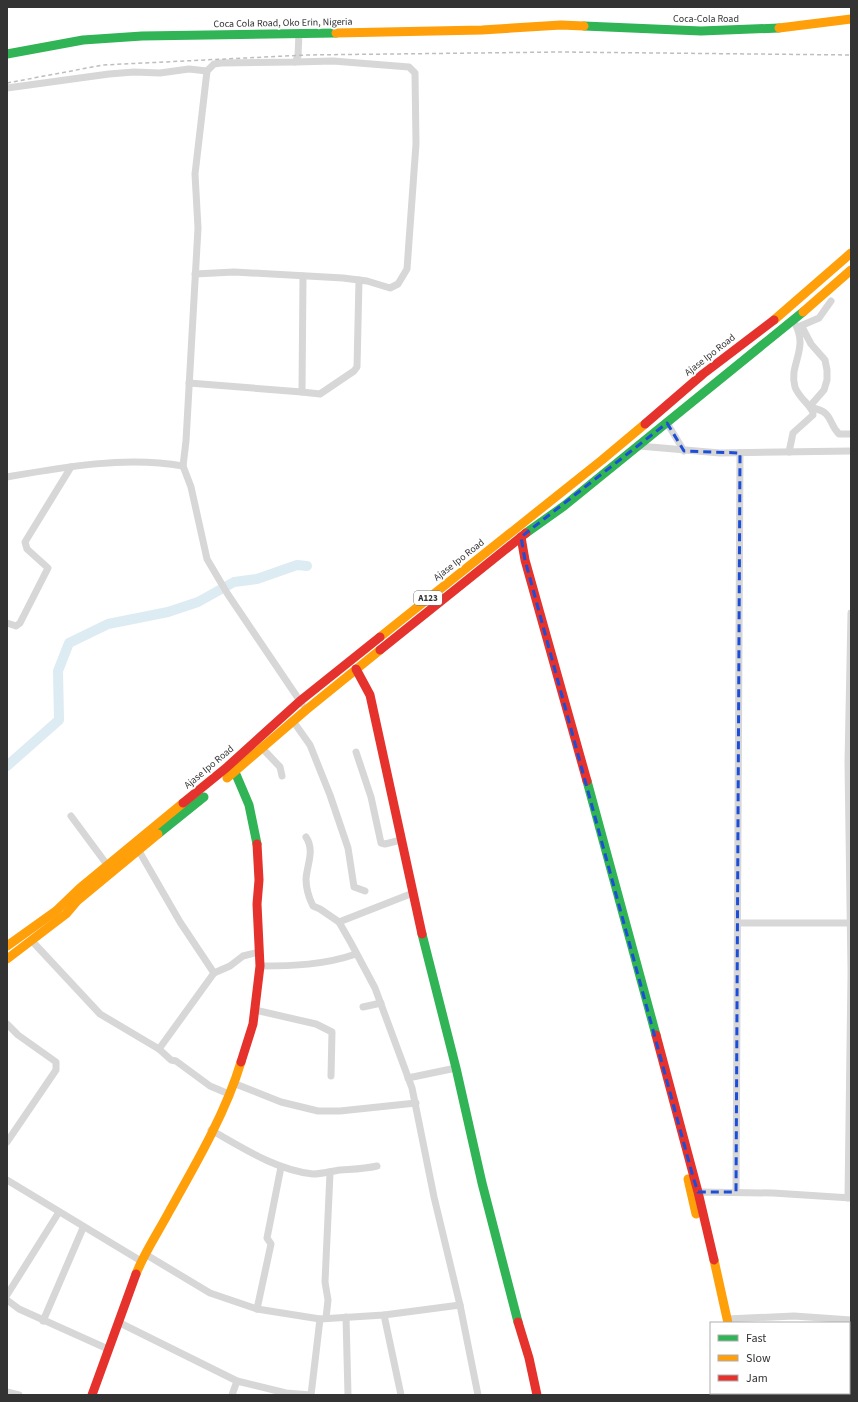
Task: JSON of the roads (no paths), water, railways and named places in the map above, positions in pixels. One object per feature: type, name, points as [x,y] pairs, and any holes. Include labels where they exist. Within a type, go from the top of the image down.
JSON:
[{"type":"main road","name":"Coca-Cola Road","points":[[561,26],[701,31],[768,29],[851,19]]},
{"type":"main road","name":"Coca Cola Road, Oko Erin, Nigeria","points":[[7,54],[82,40],[114,38],[482,30],[561,26]]},
{"type":"main road","name":"Ajase Ipo Road","points":[[7,959],[32,941],[139,851],[231,769],[300,701],[602,460],[702,374],[783,313],[851,253]]},
{"type":"main road","points":[[841,262],[850,270]]},
{"type":"main road","name":"Ajase Ipo Road","points":[[7,946],[56,910],[80,888],[231,769],[262,748],[356,669],[509,546],[556,512],[667,423],[797,324],[850,270]]},
{"type":"main road","points":[[521,537],[525,560],[624,914],[696,1196],[725,1322]]},
{"type":"main road","points":[[509,546],[518,553],[522,564],[696,1196]]},
{"type":"main road","points":[[356,669],[370,695],[430,970],[456,1068],[482,1183],[515,1312],[529,1358],[537,1395]]},
{"type":"main road","points":[[92,1395],[143,1258],[171,1209],[211,1130],[226,1104],[239,1070],[255,1010],[260,966],[257,904],[259,880],[248,824],[231,769]]},
{"type":"street","points":[[295,62],[298,56],[298,33]]},
{"type":"street","points":[[194,274],[234,272],[303,276],[359,280],[390,288],[398,284],[407,269],[416,144],[415,72],[409,67],[333,61],[221,62],[214,64],[207,70],[196,174],[198,228],[194,274],[189,383],[182,466],[191,487],[207,559],[227,593],[306,710]]},
{"type":"street","points":[[7,88],[109,74],[134,72],[160,73],[188,69],[207,70]]},
{"type":"street","points":[[302,392],[303,276]]},
{"type":"street","points":[[189,383],[320,394],[354,371],[357,367],[359,280]]},
{"type":"street","points":[[797,324],[818,318],[831,300]]},
{"type":"street","points":[[797,324],[801,335],[801,341],[794,378],[794,386],[803,401],[811,407],[822,410],[831,418],[839,434],[851,434]]},
{"type":"street","points":[[797,324],[810,344],[825,360],[827,370],[827,380],[824,390],[811,407]]},
{"type":"street","points":[[789,452],[793,433],[813,415],[811,407]]},
{"type":"street","points":[[667,423],[684,451]]},
{"type":"street","points":[[639,446],[684,451],[740,453],[851,451]]},
{"type":"street","points":[[736,1192],[740,453]]},
{"type":"street","points":[[7,477],[71,467],[128,463],[164,463],[182,466]]},
{"type":"street","points":[[7,623],[16,626],[20,623],[48,568],[27,549],[25,542],[71,467]]},
{"type":"street","points":[[696,1196],[736,1192],[850,1198],[851,973],[848,762],[851,613]]},
{"type":"street","points":[[293,721],[310,745],[330,795],[348,848],[354,887],[365,891]]},
{"type":"street","points":[[262,748],[280,767],[282,776]]},
{"type":"street","points":[[356,752],[371,797],[381,843],[385,844],[401,840]]},
{"type":"street","points":[[71,816],[108,866]]},
{"type":"street","points":[[306,837],[311,855],[306,880],[310,900],[313,906],[339,922],[374,988],[381,1003],[416,1103],[434,1197],[460,1304],[478,1395]]},
{"type":"street","points":[[139,851],[180,922],[214,973]]},
{"type":"street","points":[[339,922],[413,893]]},
{"type":"street","points":[[738,923],[850,923]]},
{"type":"street","points":[[32,941],[100,1014],[159,1049],[171,1060],[176,1061],[210,1086],[229,1094]]},
{"type":"street","points":[[159,1049],[214,973],[230,966],[243,956],[259,952]]},
{"type":"street","points":[[260,966],[300,966],[339,960],[356,954]]},
{"type":"street","points":[[363,1007],[381,1003]]},
{"type":"street","points":[[255,1010],[316,1024],[332,1032],[330,1076]]},
{"type":"street","points":[[7,1024],[18,1035],[56,1062],[56,1070],[7,1142]]},
{"type":"street","points":[[408,1078],[456,1068]]},
{"type":"street","points":[[233,1083],[281,1102],[318,1111],[340,1111],[416,1103]]},
{"type":"street","points":[[211,1130],[265,1160],[281,1166],[313,1174],[330,1173],[338,1170],[363,1170],[377,1166]]},
{"type":"street","points":[[256,1309],[271,1244],[267,1238],[281,1166]]},
{"type":"street","points":[[118,1322],[237,1381],[286,1393],[312,1395],[323,1319],[328,1300],[325,1282],[330,1173]]},
{"type":"street","points":[[7,1180],[83,1228],[210,1293],[256,1309],[323,1319],[384,1314],[460,1304]]},
{"type":"street","points":[[7,1295],[59,1212]]},
{"type":"street","points":[[43,1321],[83,1228]]},
{"type":"street","points":[[7,1300],[19,1309],[43,1321],[108,1349]]},
{"type":"street","points":[[384,1314],[401,1395]]},
{"type":"street","points":[[725,1322],[794,1316],[851,1320]]},
{"type":"street","points":[[346,1317],[348,1395]]},
{"type":"street","points":[[232,1395],[237,1381]]},
{"type":"street","points":[[7,1392],[19,1395]]},
{"type":"waterway","points":[[7,766],[59,720],[58,671],[69,643],[108,624],[168,612],[198,602],[234,582],[257,579],[297,565],[307,566]]},
{"type":"railway","points":[[7,83],[103,65],[306,55],[560,52],[851,55]]}]
